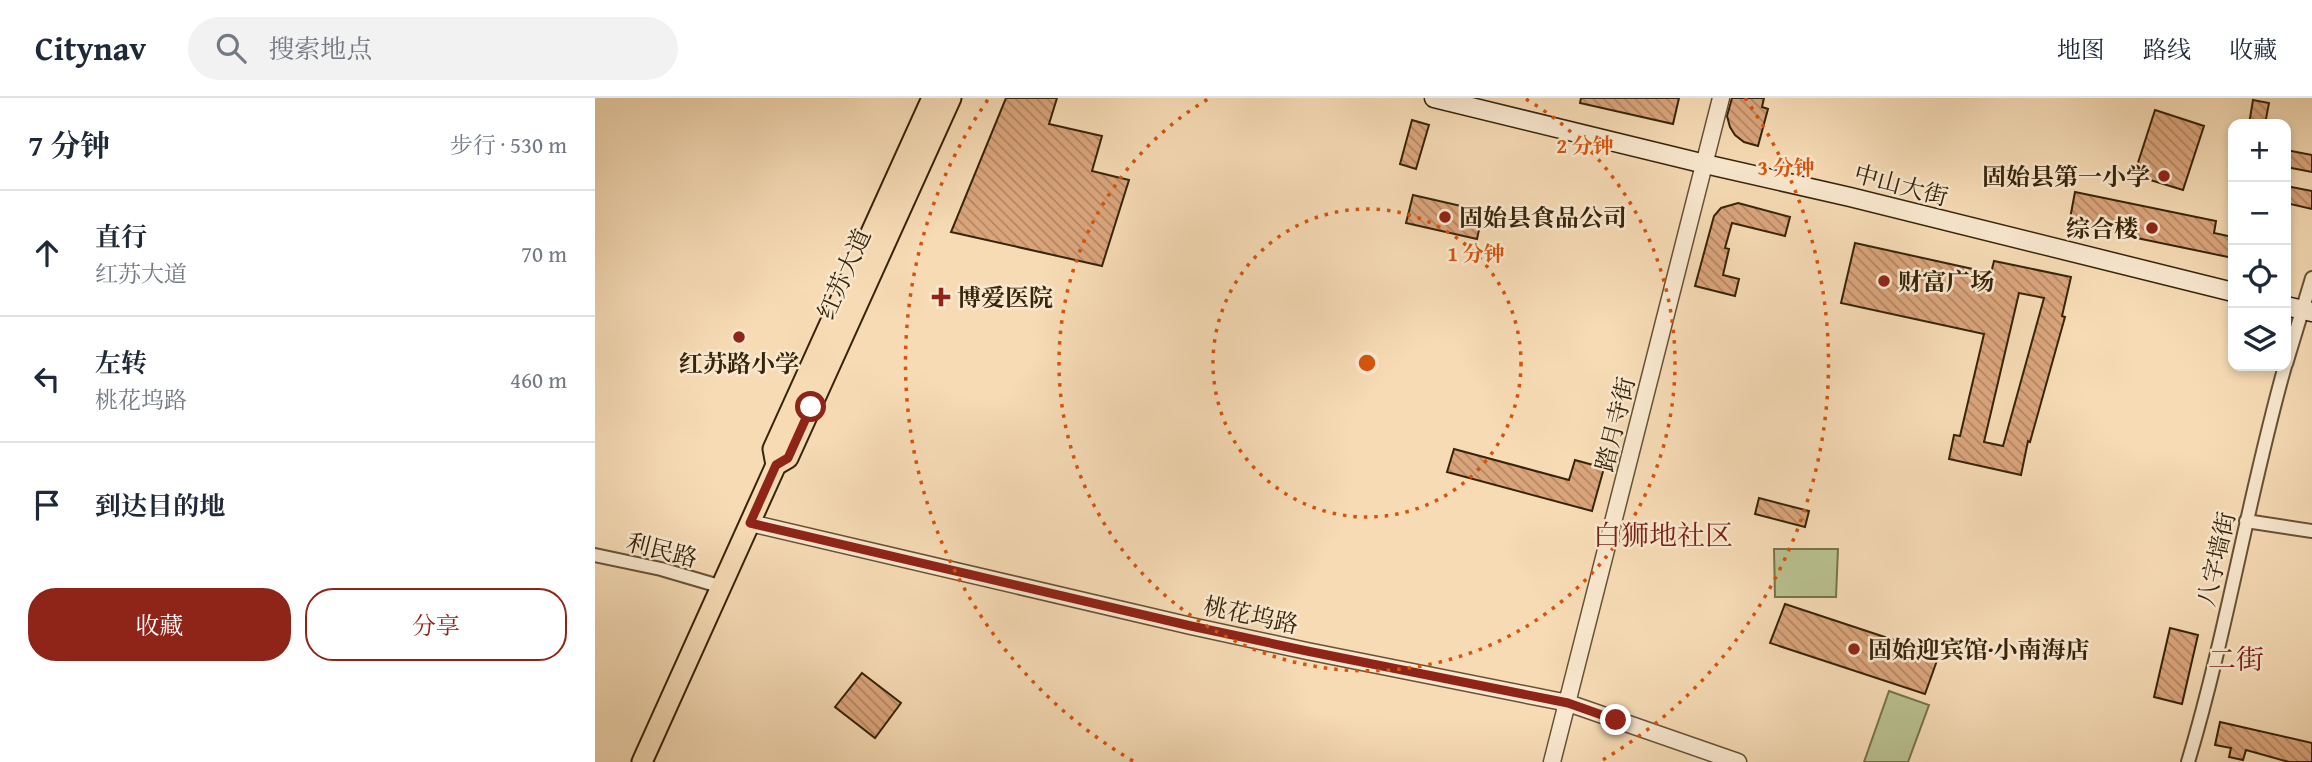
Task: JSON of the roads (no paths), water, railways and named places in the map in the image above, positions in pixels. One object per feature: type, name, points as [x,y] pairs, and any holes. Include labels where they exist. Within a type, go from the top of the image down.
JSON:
[{"type":"main road","name":"红苏大道","points":[[642,762],[719,586],[776,465],[773,449],[932,98]]},
{"type":"main road","name":"红苏大道","points":[[776,465],[788,458],[951,98]]},
{"type":"main road","name":"中山大街","points":[[1434,98],[2228,291]]},
{"type":"street","name":"踏月寺街","points":[[1552,762],[1721,98]]},
{"type":"street","name":"八字墙街","points":[[2291,343],[2312,278]]},
{"type":"street","name":"八字墙街","points":[[2188,762],[2202,717],[2246,521],[2284,371]]},
{"type":"street","points":[[2246,521],[2312,531]]},
{"type":"street","name":"桃花坞路","points":[[750,523],[1281,646],[1568,703],[1738,762]]},
{"type":"street","name":"利民路","points":[[595,555],[661,569],[719,586]]},
{"type":"place","name":"固始县第一小学","points":[[2164,176]]},
{"type":"place","name":"固始县食品公司","points":[[1445,217]]},
{"type":"place","name":"综合楼","points":[[2152,228]]},
{"type":"place","name":"财富广场","points":[[1884,281]]},
{"type":"place","name":"博爱医院","points":[[941,297]]},
{"type":"place","name":"红苏路小学","points":[[739,337]]},
{"type":"place","name":"固始迎宾馆·小南海店","points":[[1854,649]]},
{"type":"district","name":"白狮地社区","points":[[1663,534]]},
{"type":"district","name":"二街","points":[[2236,658]]}]
